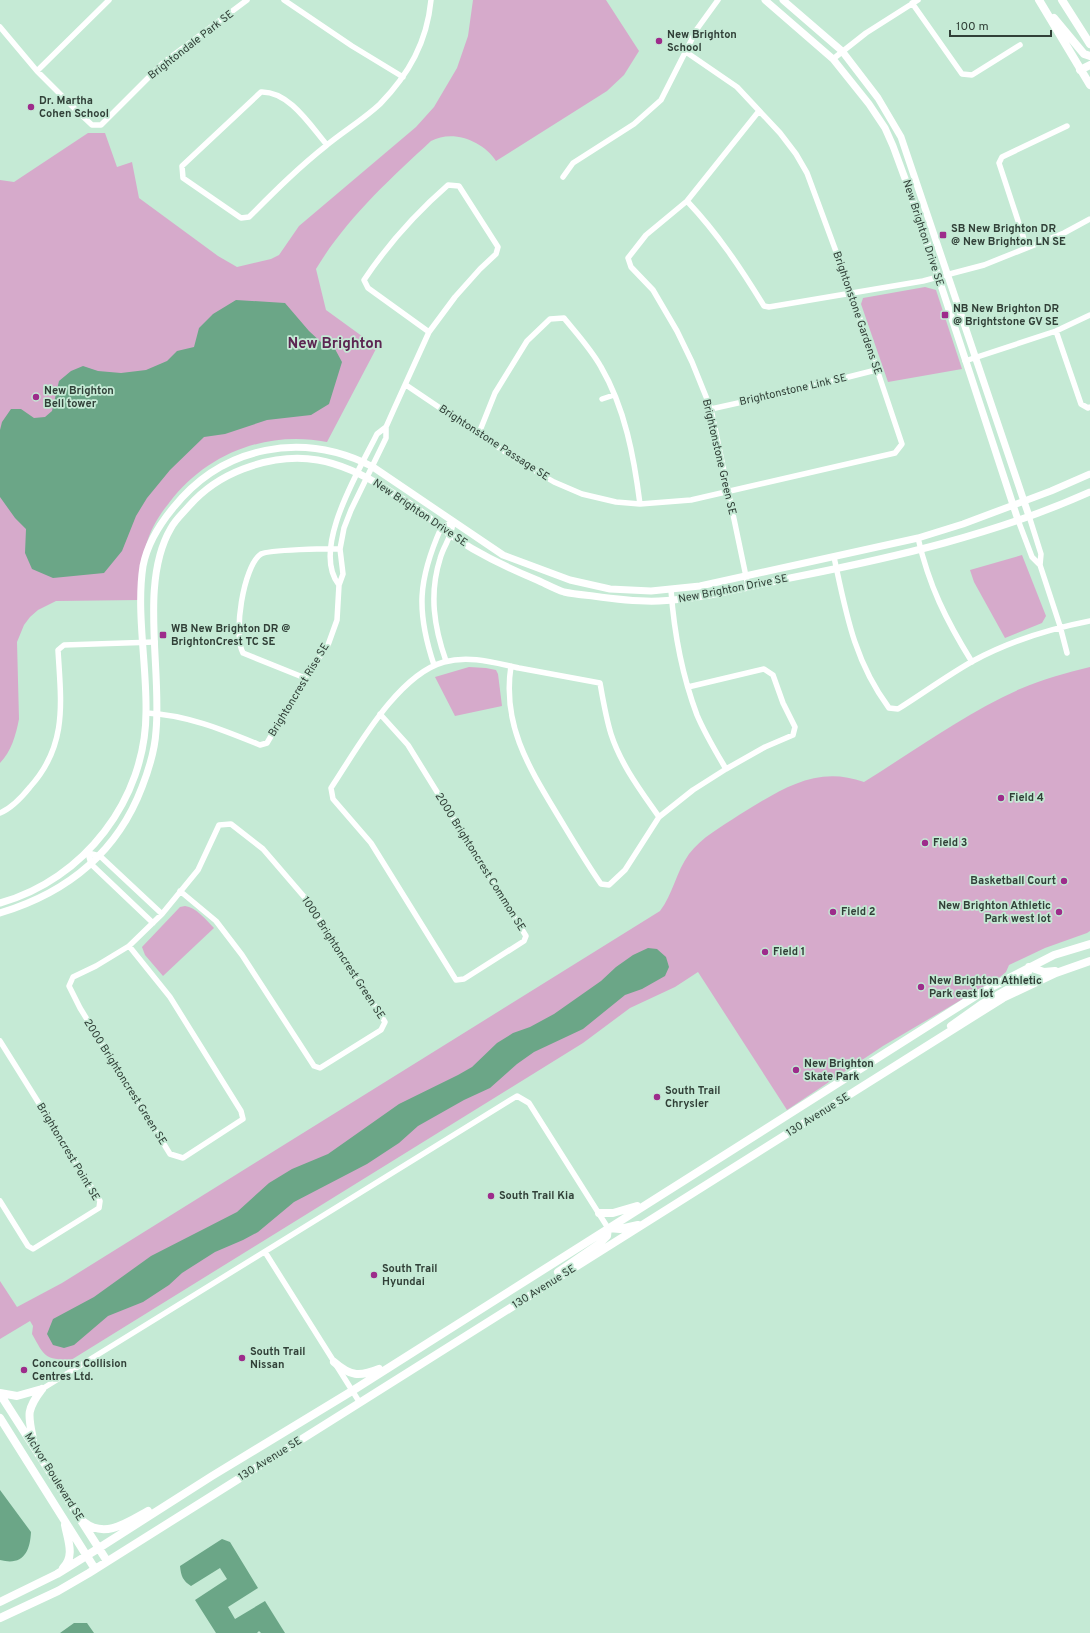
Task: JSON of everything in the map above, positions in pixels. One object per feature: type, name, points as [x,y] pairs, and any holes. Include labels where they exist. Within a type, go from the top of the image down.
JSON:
[{"type":"main road","points":[[1039,0],[1084,54],[1090,56]]},
{"type":"main road","points":[[1039,0],[1090,85]]},
{"type":"main road","points":[[1062,0],[1090,44]]},
{"type":"main road","points":[[1080,70],[1090,65]]},
{"type":"main road","name":"130 Avenue SE","points":[[0,1602],[57,1574],[212,1476],[352,1391],[980,993],[1029,967],[1054,956],[1090,944]]},
{"type":"main road","name":"130 Avenue SE","points":[[0,1618],[58,1591],[108,1561],[1003,998],[1062,970],[1090,961]]},
{"type":"main road","points":[[935,1041],[964,1016],[1028,977],[1029,967],[1044,972],[1062,970]]},
{"type":"main road","points":[[599,1213],[613,1213],[649,1202]]},
{"type":"main road","points":[[506,1311],[534,1288],[599,1244],[607,1236],[608,1228],[620,1230],[646,1223]]},
{"type":"main road","points":[[334,1362],[345,1372],[360,1374],[368,1373],[398,1361]]},
{"type":"main road","points":[[0,1393],[17,1396],[42,1389]]},
{"type":"main road","points":[[33,1444],[29,1417],[32,1403],[42,1389]]},
{"type":"main road","name":"McIvor Boulevard SE","points":[[0,1393],[108,1561]]},
{"type":"main road","name":"McIvor Boulevard SE","points":[[0,1418],[95,1569]]},
{"type":"main road","name":"130 Avenue SE","points":[[81,1520],[90,1527],[98,1530],[111,1529],[122,1525],[212,1476]]},
{"type":"main road","points":[[57,1574],[68,1563],[71,1553],[63,1519]]},
{"type":"street","points":[[37,71],[110,0]]},
{"type":"street","name":"Brightondale Park SE","points":[[0,27],[37,71],[92,125],[101,125],[163,63],[247,0]]},
{"type":"street","points":[[284,0],[352,46],[403,76]]},
{"type":"street","points":[[327,145],[297,110],[272,92],[261,92],[182,166],[182,174],[183,178],[241,218],[249,217],[289,177],[379,104],[403,76],[417,54],[429,22],[431,0]]},
{"type":"street","points":[[564,177],[573,163],[634,124],[661,100],[697,29],[718,0]]},
{"type":"street","name":"New Brighton Drive SE","points":[[765,0],[834,59],[869,104],[885,128],[903,170],[1018,520]]},
{"type":"street","name":"New Brighton Drive SE","points":[[783,0],[842,51],[878,98],[901,137],[1029,516]]},
{"type":"street","points":[[834,59],[866,33],[915,2],[962,74],[972,75],[1020,45]]},
{"type":"street","name":"Brightonstone Gardens SE","points":[[686,52],[737,87],[796,154],[808,173],[851,292],[902,444],[894,453],[728,492]]},
{"type":"street","name":"Brightonstone Green SE","points":[[748,586],[711,409],[692,362],[677,331],[652,290],[631,267],[628,258],[646,235],[687,200],[759,111]]},
{"type":"street","points":[[1028,248],[999,163],[1002,157],[1067,126]]},
{"type":"street","points":[[386,427],[429,332],[455,297],[480,269],[496,254],[498,247],[459,186],[448,185],[428,203],[384,252],[364,280],[368,288],[429,332]]},
{"type":"street","points":[[687,200],[723,241],[746,274],[764,306],[769,307],[938,277],[984,265],[1064,233],[1090,219]]},
{"type":"street","points":[[965,361],[1056,331],[1090,315]]},
{"type":"street","points":[[479,433],[495,393],[510,366],[527,341],[550,319],[564,318],[580,337],[601,367],[614,395],[627,429],[635,466],[640,504]]},
{"type":"street","points":[[1056,331],[1081,404],[1088,408],[1090,407]]},
{"type":"street","name":"Brightonstone Link SE","points":[[711,409],[797,390],[876,370]]},
{"type":"street","name":"Brightonstone Passage SE","points":[[406,385],[520,462],[554,482],[582,494],[616,502],[640,504],[691,500],[728,492]]},
{"type":"street","points":[[602,399],[614,395]]},
{"type":"street","name":"Brightoncrest Rise SE","points":[[339,585],[332,577],[330,548],[341,507],[377,434],[386,427]]},
{"type":"street","name":"Brightoncrest Rise SE","points":[[146,713],[172,715],[197,721],[260,745],[267,743],[305,678],[328,645],[337,620],[339,585],[343,574],[340,549],[344,528],[351,510],[368,478],[386,438],[386,427]]},
{"type":"street","name":"New Brighton Drive SE","points":[[0,903],[30,892],[50,881],[88,853],[110,825],[129,790],[141,754],[146,713],[142,602],[143,566],[152,539],[166,516],[182,497],[197,483],[231,462],[252,452],[276,448],[317,448],[355,458],[373,467],[503,555],[570,580],[610,589],[671,590],[700,586],[918,538],[963,524],[1024,502],[1090,474]]},
{"type":"street","name":"New Brighton Drive SE","points":[[0,913],[33,902],[56,890],[100,856],[126,820],[139,794],[152,758],[156,735],[158,714],[154,608],[156,574],[162,550],[170,528],[195,499],[228,474],[270,460],[315,459],[340,464],[358,472],[422,511],[441,528],[485,557],[564,592],[614,599],[672,600],[836,569],[966,538],[1029,516],[1090,492]]},
{"type":"street","points":[[1029,516],[1041,554],[1040,565],[1060,626],[1067,654]]},
{"type":"street","points":[[1018,520],[1032,557],[1040,565]]},
{"type":"street","points":[[434,665],[425,638],[421,615],[422,588],[426,565],[441,528],[453,522]]},
{"type":"street","points":[[446,661],[437,636],[434,615],[434,586],[441,555],[452,535],[453,522]]},
{"type":"street","points":[[918,538],[925,570],[935,595],[951,628],[972,662]]},
{"type":"street","points":[[305,678],[243,653],[241,650],[239,625],[242,595],[255,559],[262,553],[330,548],[340,549]]},
{"type":"street","points":[[834,557],[848,623],[859,658],[878,693],[889,708],[898,709],[972,662],[1028,636],[1060,626],[1090,621]]},
{"type":"street","points":[[671,590],[682,668],[698,716],[726,769]]},
{"type":"street","points":[[0,813],[20,800],[34,783],[46,766],[54,746],[60,727],[61,703],[58,650],[64,645],[155,642]]},
{"type":"street","name":"2000 Brightoncrest Common SE","points":[[380,714],[408,745],[526,936],[524,941],[464,979],[456,980],[371,843],[333,799],[331,788],[380,714],[409,682],[434,665],[446,661],[490,661],[600,683],[611,734],[619,754],[633,780],[659,817]]},
{"type":"street","points":[[511,666],[508,686],[510,711],[525,760],[601,884],[609,885],[625,870],[659,817],[693,790],[726,769],[765,747],[793,735],[795,727],[783,703],[773,675],[764,669],[688,687]]},
{"type":"street","name":"1000 Brightoncrest Green SE","points":[[153,923],[162,914],[180,891],[198,870],[219,825],[231,824],[263,849],[306,898],[385,1022],[381,1030],[320,1068],[314,1066],[242,955],[216,921],[180,891]]},
{"type":"street","points":[[153,923],[91,864],[88,853],[100,856],[162,914]]},
{"type":"street","name":"2000 Brightoncrest Green SE","points":[[129,946],[170,996],[241,1111],[243,1119],[183,1158],[170,1154],[80,1008],[69,986],[73,977],[96,966],[129,946],[153,923]]},
{"type":"street","name":"Brightoncrest Point SE","points":[[0,1041],[100,1201],[99,1208],[33,1249],[28,1246],[0,1201]]},
{"type":"street","points":[[42,1389],[517,1096],[529,1103],[608,1228]]},
{"type":"street","points":[[265,1252],[360,1403]]},
{"type":"shaded area","points":[[473,0],[606,0],[639,51],[624,75],[607,91],[496,161],[483,148],[467,139],[449,136],[431,141],[384,185],[354,217],[316,269],[326,310],[377,347],[327,442],[304,439],[260,443],[219,459],[201,471],[184,486],[169,503],[152,529],[144,552],[139,600],[56,601],[38,610],[30,617],[24,625],[17,642],[18,725],[10,748],[0,763],[0,180],[14,182],[88,133],[105,133],[117,167],[132,162],[139,198],[218,256],[237,267],[271,259],[279,255],[299,226],[416,127],[434,107],[457,68],[468,36]]},
{"type":"shaded area","points":[[925,287],[936,290],[962,369],[888,382],[861,304],[863,298]]},
{"type":"shaded area","points":[[236,300],[285,303],[309,331],[323,344],[335,349],[342,362],[329,404],[311,415],[267,420],[225,434],[204,437],[170,470],[147,498],[136,516],[122,551],[104,573],[53,578],[32,569],[25,553],[26,529],[15,518],[0,497],[0,430],[2,422],[11,409],[21,409],[34,418],[45,417],[52,411],[59,381],[71,371],[83,366],[98,371],[121,373],[146,370],[167,361],[177,351],[194,347],[199,328],[213,314]]},
{"type":"shaded area","points":[[1022,555],[1046,616],[1042,623],[1005,638],[974,582],[970,570]]},
{"type":"shaded area","points":[[469,667],[496,670],[498,674],[502,706],[455,716],[435,677]]},
{"type":"shaded area","points":[[1090,667],[1090,931],[1087,933],[1045,948],[1009,965],[1006,972],[1000,977],[883,1046],[787,1110],[698,972],[675,987],[630,1008],[583,1043],[71,1360],[55,1359],[46,1355],[32,1334],[33,1326],[30,1321],[0,1339],[0,1281],[17,1307],[62,1283],[660,911],[689,854],[706,837],[739,815],[783,789],[813,778],[829,776],[846,777],[864,782],[941,732],[1000,698],[1037,682]]},
{"type":"shaded area","points":[[185,906],[197,911],[214,928],[163,976],[145,955],[142,947],[180,907]]},
{"type":"shaded area","points":[[648,948],[657,949],[666,957],[669,967],[665,976],[642,989],[625,995],[583,1029],[534,1052],[517,1064],[490,1088],[464,1100],[418,1126],[399,1143],[367,1164],[294,1202],[258,1232],[215,1252],[182,1273],[169,1285],[143,1302],[108,1316],[74,1345],[64,1348],[53,1345],[47,1334],[53,1319],[94,1297],[151,1256],[237,1212],[269,1183],[292,1169],[328,1154],[399,1104],[472,1067],[497,1043],[513,1033],[530,1027],[554,1014],[601,981],[616,967],[633,955]]},
{"type":"shaded area","points":[[0,1490],[31,1532],[27,1551],[24,1556],[14,1561],[0,1560]]},
{"type":"shaded area","points":[[222,1539],[230,1542],[258,1588],[228,1607],[235,1619],[265,1601],[285,1633],[261,1633],[259,1631],[257,1633],[216,1633],[195,1600],[227,1579],[220,1568],[191,1586],[183,1578],[180,1566]]},
{"type":"shaded area","points":[[74,1623],[87,1623],[94,1633],[60,1633]]},
{"type":"place","name":"New Brighton School","points":[[659,41]]},
{"type":"place","name":"Dr. Martha Cohen School","points":[[31,107]]},
{"type":"place","name":"SB New Brighton DR @ New Brighton LN SE","points":[[943,235]]},
{"type":"place","name":"NB New Brighton DR @ Brightstone GV SE","points":[[945,315]]},
{"type":"place","name":"New Brighton Bell tower","points":[[36,397]]},
{"type":"place","name":"WB New Brighton DR @ BrightonCrest TC SE","points":[[163,635]]},
{"type":"place","name":"Field 4","points":[[1001,798]]},
{"type":"place","name":"Field 3","points":[[925,843]]},
{"type":"place","name":"Basketball Court","points":[[1064,881]]},
{"type":"place","name":"Field 2","points":[[833,912]]},
{"type":"place","name":"New Brighton Athletic Park west lot","points":[[1059,912]]},
{"type":"place","name":"Field 1","points":[[765,952]]},
{"type":"place","name":"New Brighton Athletic Park east lot","points":[[921,987]]},
{"type":"place","name":"New Brighton Skate Park","points":[[796,1070]]},
{"type":"place","name":"South Trail Chrysler","points":[[657,1097]]},
{"type":"place","name":"South Trail Kia","points":[[491,1196]]},
{"type":"place","name":"South Trail Hyundai","points":[[374,1275]]},
{"type":"place","name":"South Trail Nissan","points":[[242,1358]]},
{"type":"place","name":"Concours Collision Centres Ltd.","points":[[24,1370]]},
{"type":"district","name":"New Brighton","points":[[335,344]]}]
